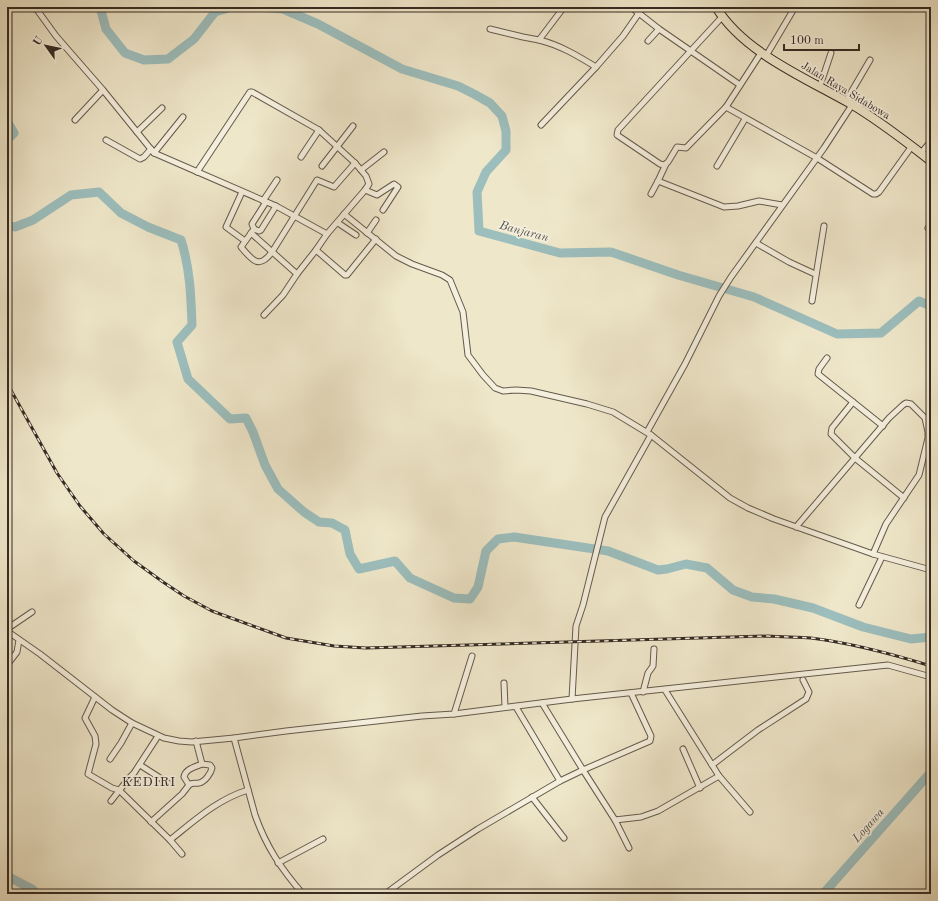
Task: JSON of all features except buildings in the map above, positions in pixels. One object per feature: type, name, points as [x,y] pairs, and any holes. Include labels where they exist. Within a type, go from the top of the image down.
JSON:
[{"type":"highway","name":"Jalan Raya Sidabowa","points":[[716,7],[722,17],[744,40],[763,54],[849,103],[885,126],[931,161]]},
{"type":"street","points":[[35,7],[56,36],[103,90],[152,151],[276,206],[327,234]]},
{"type":"street","points":[[539,40],[564,7]]},
{"type":"street","points":[[631,7],[659,29],[740,85]]},
{"type":"street","points":[[651,194],[666,164],[677,147],[686,148],[726,107],[795,7]]},
{"type":"street","points":[[542,125],[623,36],[639,13]]},
{"type":"street","points":[[666,164],[660,164],[618,137],[616,133],[722,17]]},
{"type":"street","points":[[490,29],[523,38],[539,40],[562,47],[596,67]]},
{"type":"street","points":[[648,41],[659,29]]},
{"type":"street","points":[[820,86],[831,53]]},
{"type":"street","points":[[572,699],[576,626],[583,605],[607,512],[719,296],[782,205],[817,158],[849,103],[870,60]]},
{"type":"street","points":[[75,120],[103,90]]},
{"type":"street","points":[[197,172],[250,92],[252,92],[319,130],[355,163],[368,180],[369,184],[365,190],[327,234],[283,295],[264,315]]},
{"type":"street","points":[[726,107],[817,158],[873,194],[876,194],[882,189],[912,146]]},
{"type":"street","points":[[137,132],[162,108]]},
{"type":"street","points":[[106,140],[140,159],[144,158],[183,117]]},
{"type":"street","points":[[717,166],[745,119]]},
{"type":"street","points":[[322,166],[353,126]]},
{"type":"street","points":[[301,158],[319,130]]},
{"type":"street","points":[[921,153],[931,141]]},
{"type":"street","points":[[361,170],[384,152]]},
{"type":"street","points":[[253,231],[245,241],[242,248],[257,263],[267,259],[317,180],[334,187],[355,163]]},
{"type":"street","points":[[277,180],[252,224],[253,231],[272,252],[297,274]]},
{"type":"street","points":[[658,181],[724,207],[738,206],[759,201],[782,205]]},
{"type":"street","points":[[365,190],[377,195],[394,184],[398,187],[383,210]]},
{"type":"street","points":[[242,192],[226,227],[245,241]]},
{"type":"street","points":[[253,231],[261,230],[276,206]]},
{"type":"street","points":[[344,214],[396,256],[412,264],[442,275],[450,280],[463,312],[468,354],[483,375],[495,388],[503,391],[531,391],[587,404],[620,416],[649,433],[730,498],[748,508],[796,527],[873,554],[931,570]]},
{"type":"street","points":[[367,233],[376,220]]},
{"type":"street","points":[[338,223],[356,235]]},
{"type":"street","points":[[812,301],[815,274],[824,226]]},
{"type":"street","points":[[316,250],[347,275],[376,240]]},
{"type":"street","points":[[756,243],[789,262],[815,274]]},
{"type":"street","points":[[827,358],[819,369],[818,374],[883,426]]},
{"type":"street","points":[[853,402],[832,428],[830,433],[855,458],[904,498]]},
{"type":"street","points":[[796,527],[902,405],[909,403],[923,415],[930,432],[921,472],[886,524],[873,554]]},
{"type":"street","points":[[859,605],[882,557]]},
{"type":"street","points":[[32,612],[7,630],[95,697],[132,723],[158,736],[179,741],[234,738],[325,726],[454,714],[572,699],[888,665],[931,677]]},
{"type":"street","points":[[17,652],[19,640]]},
{"type":"street","points":[[7,665],[17,652],[28,646]]},
{"type":"street","points":[[643,692],[648,673],[652,666],[654,649]]},
{"type":"street","points":[[454,714],[472,656]]},
{"type":"street","points":[[712,765],[758,730],[806,699],[809,692],[802,680]]},
{"type":"street","points":[[504,683],[505,707]]},
{"type":"street","points":[[665,690],[712,765],[750,812]]},
{"type":"street","points":[[385,894],[438,855],[478,829],[560,781],[650,741],[651,736],[631,693]]},
{"type":"street","points":[[95,697],[85,718],[95,736],[96,744],[88,774],[112,788],[120,790],[182,854]]},
{"type":"street","points":[[542,703],[615,820],[629,848]]},
{"type":"street","points":[[516,707],[560,781]]},
{"type":"street","points":[[110,759],[132,723]]},
{"type":"street","points":[[111,801],[140,765],[158,736]]},
{"type":"street","points":[[234,738],[259,826],[278,864],[303,894]]},
{"type":"street","points":[[196,741],[202,764]]},
{"type":"street","points":[[684,749],[700,788]]},
{"type":"street","points":[[151,822],[182,794],[189,785],[193,782],[200,783],[206,779],[212,771],[210,765],[202,764],[193,767],[184,774],[184,777],[189,785]]},
{"type":"street","points":[[140,765],[168,783]]},
{"type":"street","points":[[615,820],[641,817],[658,811],[720,776]]},
{"type":"street","points":[[170,840],[210,809],[236,794],[248,790]]},
{"type":"street","points":[[532,798],[564,838]]},
{"type":"street","points":[[278,864],[323,839]]},
{"type":"waterway","name":"Banjaran","points":[[100,7],[106,29],[125,53],[144,60],[168,59],[194,39],[215,12],[232,7]]},
{"type":"waterway","name":"Banjaran","points":[[260,7],[283,9],[318,24],[402,69],[458,86],[490,103],[502,116],[506,131],[506,150],[486,172],[477,192],[479,231],[560,253],[611,252],[678,275],[754,297],[837,334],[881,333],[919,301],[931,306]]},
{"type":"waterway","points":[[7,121],[14,133],[7,140]]},
{"type":"waterway","points":[[7,225],[15,227],[33,220],[71,195],[99,192],[121,213],[148,227],[181,240],[188,272],[192,325],[177,342],[188,379],[230,419],[246,418],[253,432],[265,465],[278,489],[304,512],[319,522],[332,523],[345,530],[350,554],[359,569],[395,561],[410,578],[454,598],[470,599],[478,587],[486,551],[498,539],[514,537],[608,551],[658,570],[686,564],[707,568],[733,590],[752,597],[774,599],[813,608],[863,627],[911,639],[931,637]]},
{"type":"waterway","name":"Logawa","points":[[823,894],[931,772]]},
{"type":"waterway","name":"Logawa","points":[[7,876],[32,889],[37,894]]},
{"type":"railway","points":[[7,383],[57,473],[80,506],[104,534],[134,561],[184,596],[212,611],[286,638],[334,646],[366,648],[768,636],[811,638],[842,643],[887,653],[931,666]]},
{"type":"district","name":"KEDIRI","points":[[149,781]]}]
